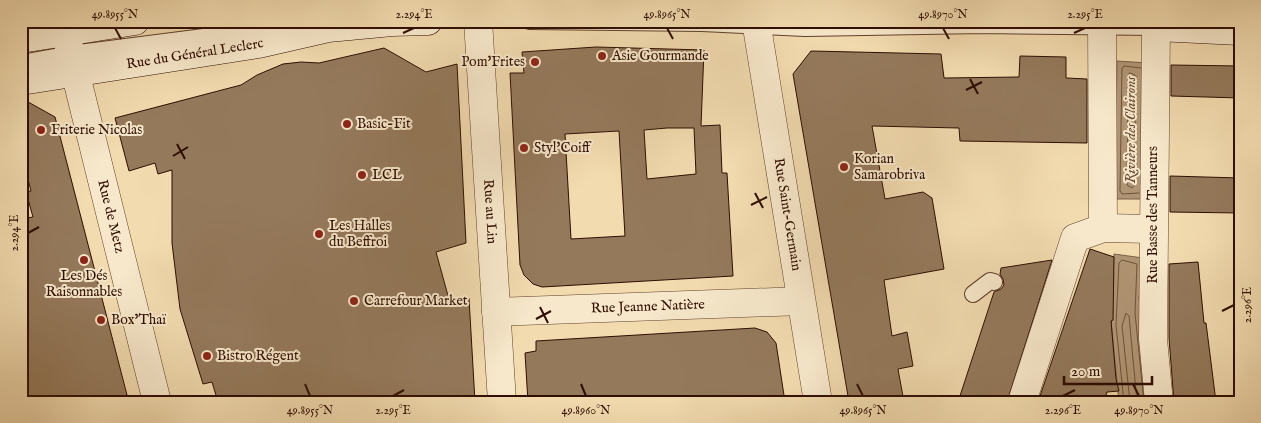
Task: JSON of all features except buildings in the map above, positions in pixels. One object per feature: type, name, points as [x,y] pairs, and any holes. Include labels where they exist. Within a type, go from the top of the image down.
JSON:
[{"type":"street","name":"Rue du Général Leclerc","points":[[21,81],[70,53],[135,21]]},
{"type":"street","name":"Rue du Général Leclerc","points":[[21,39],[70,53],[258,44],[328,28],[428,21]]},
{"type":"street","name":"Rue au Lin","points":[[478,21],[502,402]]},
{"type":"street","points":[[1153,23],[1240,31]]},
{"type":"street","name":"Rue Basse des Tanneurs","points":[[1153,23],[1153,339],[1159,402]]},
{"type":"street","name":"Rue Saint-Germain","points":[[757,24],[818,402]]},
{"type":"street","points":[[1102,24],[1103,228]]},
{"type":"street","name":"Rue de Metz","points":[[70,53],[157,402]]},
{"type":"street","points":[[1022,402],[1047,297],[1075,238],[1103,228],[1152,229]]},
{"type":"street","name":"Rue Jeanne Natière","points":[[496,312],[801,301]]},
{"type":"lane","points":[[21,63],[70,53],[227,34],[296,21]]},
{"type":"lane","points":[[528,21],[757,24],[805,28],[1153,23]]},
{"type":"lane","points":[[973,294],[990,281],[994,282]]},
{"type":"water","name":"Rivière des Clairons","points":[[1117,61],[1148,63],[1146,199],[1115,199]]},
{"type":"water","points":[[1114,254],[1143,258],[1139,298],[1149,402],[1119,402],[1111,321]]},
{"type":"place","name":"Asie Gourmande","points":[[602,56]]},
{"type":"place","name":"Pom'Frites","points":[[535,62]]},
{"type":"place","name":"Basic-Fit","points":[[347,124]]},
{"type":"place","name":"Friterie Nicolas","points":[[41,130]]},
{"type":"place","name":"Styl'Coiff","points":[[524,148]]},
{"type":"place","name":"Korian Samarobriva","points":[[844,167]]},
{"type":"place","name":"LCL","points":[[362,175]]},
{"type":"place","name":"Les Halles du Beffroi","points":[[319,234]]},
{"type":"place","name":"Les Dés Raisonnables","points":[[84,260]]},
{"type":"place","name":"Carrefour Market","points":[[354,301]]},
{"type":"place","name":"Box'Thaï","points":[[101,320]]},
{"type":"place","name":"Bistro Régent","points":[[207,356]]}]
